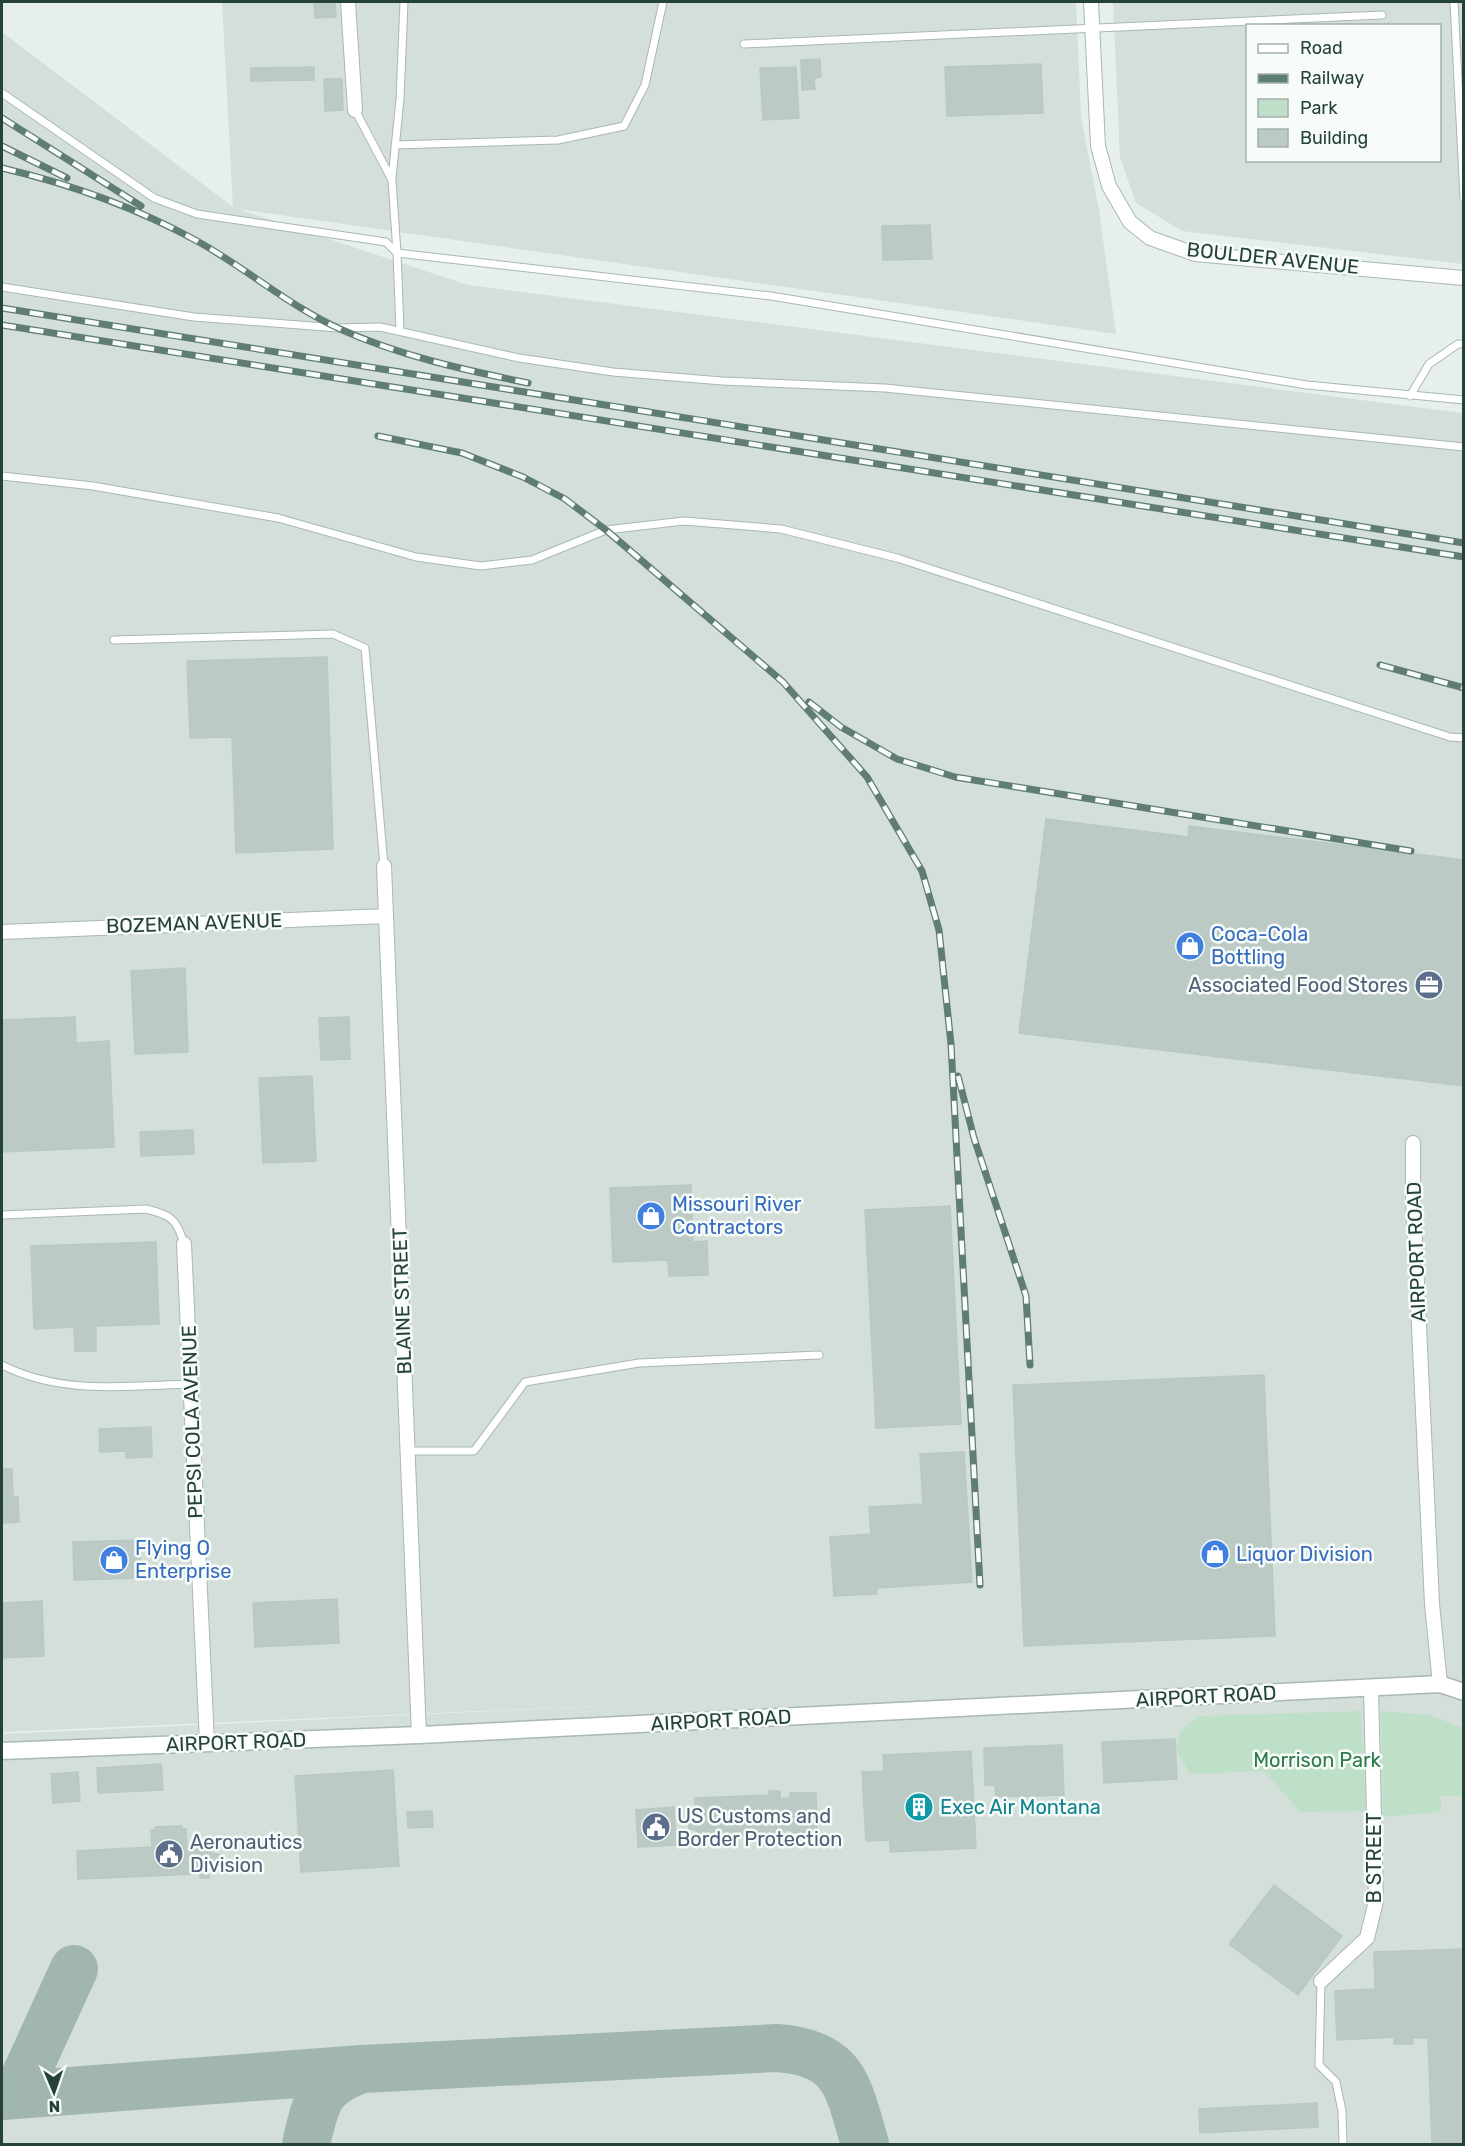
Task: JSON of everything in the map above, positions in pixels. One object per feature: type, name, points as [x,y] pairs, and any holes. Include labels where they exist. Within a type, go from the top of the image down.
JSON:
[{"type":"street","points":[[348,2],[355,110]]},
{"type":"street","name":"BOULDER AVENUE","points":[[1090,2],[1098,146],[1109,186],[1130,222],[1150,238],[1195,254],[1464,278]]},
{"type":"street","name":"BLAINE STREET","points":[[384,866],[419,1735]]},
{"type":"street","name":"BOZEMAN AVENUE","points":[[2,932],[386,916]]},
{"type":"street","name":"AIRPORT ROAD","points":[[1413,1143],[1413,1197],[1431,1569],[1440,1684]]},
{"type":"street","name":"PEPSI COLA AVENUE","points":[[184,1244],[207,1743]]},
{"type":"street","name":"AIRPORT ROAD","points":[[2,1751],[419,1735],[1440,1684],[1464,1692]]},
{"type":"street","name":"B STREET","points":[[1322,1981],[1367,1938],[1376,1901],[1371,1688]]},
{"type":"lane","points":[[400,330],[392,180],[404,2]]},
{"type":"lane","points":[[395,145],[558,140],[624,126],[645,85],[663,2]]},
{"type":"lane","points":[[1454,2],[1464,198]]},
{"type":"lane","points":[[744,44],[1382,15]]},
{"type":"lane","points":[[2,93],[154,198],[197,214],[386,242],[397,253],[771,296],[1307,385],[1464,400]]},
{"type":"lane","points":[[355,110],[392,180]]},
{"type":"lane","points":[[2,287],[194,317],[338,328],[380,327],[519,358],[613,372],[897,389],[1464,447]]},
{"type":"lane","points":[[1410,396],[1429,364],[1463,344]]},
{"type":"lane","points":[[2,476],[93,486],[278,518],[416,557],[481,566],[532,560],[606,530],[684,521],[782,529],[897,558],[1450,737],[1464,738]]},
{"type":"lane","points":[[114,640],[333,634],[365,648],[384,866]]},
{"type":"lane","points":[[2,1215],[146,1209],[166,1214],[180,1227],[184,1244]]},
{"type":"lane","points":[[408,1450],[474,1451],[525,1382],[639,1363],[819,1354]]},
{"type":"lane","points":[[2,1365],[21,1375],[83,1388],[190,1384]]},
{"type":"lane","name":"B STREET","points":[[1322,1981],[1319,2065],[1336,2082],[1342,2111],[1343,2145]]},
{"type":"shaded area","points":[[222,2],[1076,2],[1081,116],[1099,210],[1116,334],[238,209],[468,285],[1463,413],[1463,2144],[2,2144],[2,1734],[666,1703],[2,1732],[2,32],[233,207]]},
{"type":"shaded area","points":[[1113,2],[1463,2],[1463,264],[1182,231],[1136,203],[1120,158]]},
{"type":"green space","name":"Morrison Park","points":[[1361,1711],[1366,1811],[1300,1812],[1264,1771],[1190,1774],[1176,1750],[1180,1732],[1198,1716]]},
{"type":"green space","points":[[1381,1711],[1429,1715],[1463,1728],[1463,1796],[1441,1796],[1441,1812],[1383,1817]]},
{"type":"building","points":[[314,2],[335,2],[336,17],[315,18]]},
{"type":"building","points":[[820,59],[821,77],[814,78],[815,89],[802,90],[801,60]]},
{"type":"building","points":[[1041,64],[1043,113],[947,116],[945,67]]},
{"type":"building","points":[[314,67],[314,80],[251,81],[251,68]]},
{"type":"building","points":[[796,67],[799,118],[763,120],[760,68]]},
{"type":"building","points":[[324,79],[342,79],[343,110],[325,111]]},
{"type":"building","points":[[930,225],[932,259],[883,260],[882,226]]},
{"type":"building","points":[[327,657],[333,849],[236,853],[232,737],[190,738],[187,661]]},
{"type":"building","points":[[1046,819],[1188,837],[1189,826],[1464,860],[1464,1086],[1019,1033]]},
{"type":"building","points":[[185,968],[188,1052],[135,1054],[131,971]]},
{"type":"building","points":[[75,1017],[76,1043],[109,1041],[114,1147],[2,1152],[2,1020]]},
{"type":"building","points":[[349,1017],[350,1059],[321,1060],[319,1018]]},
{"type":"building","points":[[312,1076],[316,1161],[263,1163],[259,1078]]},
{"type":"building","points":[[193,1130],[194,1154],[141,1156],[140,1132]]},
{"type":"building","points":[[691,1185],[693,1242],[707,1241],[708,1275],[669,1276],[668,1260],[613,1262],[610,1188]]},
{"type":"building","points":[[950,1206],[961,1424],[876,1428],[865,1210]]},
{"type":"building","points":[[156,1242],[159,1324],[96,1326],[96,1351],[75,1351],[74,1327],[34,1329],[31,1246]]},
{"type":"building","points":[[1264,1375],[1275,1636],[1024,1646],[1013,1385]]},
{"type":"building","points":[[151,1427],[152,1457],[126,1458],[126,1451],[100,1452],[99,1429]]},
{"type":"building","points":[[964,1452],[972,1582],[877,1588],[877,1594],[834,1596],[830,1537],[871,1534],[869,1507],[923,1504],[920,1454]]},
{"type":"building","points":[[2,1469],[12,1469],[13,1497],[18,1497],[19,1522],[2,1523]]},
{"type":"building","points":[[139,1540],[141,1578],[74,1580],[73,1542]]},
{"type":"building","points":[[337,1599],[339,1643],[255,1647],[253,1603]]},
{"type":"building","points":[[42,1601],[44,1656],[2,1658],[2,1603]]},
{"type":"building","points":[[1175,1739],[1177,1779],[1104,1783],[1102,1742]]},
{"type":"building","points":[[1062,1745],[1064,1795],[996,1797],[995,1785],[985,1785],[984,1748]]},
{"type":"building","name":"Exec Air Montana","points":[[971,1751],[976,1848],[890,1852],[890,1840],[866,1841],[862,1772],[884,1771],[883,1755]]},
{"type":"building","points":[[161,1764],[163,1790],[98,1793],[97,1768]]},
{"type":"building","points":[[393,1770],[399,1866],[301,1872],[295,1776]]},
{"type":"building","points":[[78,1772],[80,1801],[53,1803],[51,1774]]},
{"type":"building","points":[[769,1791],[780,1791],[780,1799],[790,1798],[790,1793],[816,1793],[817,1832],[792,1833],[791,1830],[784,1830],[785,1846],[768,1846],[768,1834],[696,1837],[696,1829],[689,1829],[689,1818],[696,1817],[695,1798],[769,1795]]},
{"type":"building","name":"US Customs and Border Protection","points":[[674,1807],[676,1845],[638,1847],[636,1810]]},
{"type":"building","points":[[432,1811],[433,1827],[408,1828],[407,1812]]},
{"type":"building","points":[[182,1826],[182,1829],[186,1829],[187,1846],[209,1845],[209,1852],[221,1855],[219,1866],[208,1867],[209,1878],[200,1878],[200,1874],[78,1879],[77,1851],[152,1847],[151,1830],[155,1830],[155,1827]]},
{"type":"building","points":[[1274,1885],[1342,1936],[1298,1995],[1229,1944]]},
{"type":"building","points":[[1464,1949],[1464,2144],[1432,2144],[1428,2038],[1413,2038],[1413,2044],[1394,2044],[1394,2037],[1337,2040],[1335,1991],[1375,1989],[1374,1952]]},
{"type":"building","points":[[1317,2103],[1318,2127],[1200,2133],[1199,2109]]},
{"type":"taxiway","points":[[17,2094],[74,1969]]},
{"type":"taxiway","points":[[2,2096],[362,2069],[777,2048],[800,2051],[817,2057],[831,2066],[848,2090],[865,2144]]},
{"type":"taxiway","points":[[306,2144],[321,2096],[336,2081],[362,2069]]},
{"type":"railway","points":[[2,118],[141,206]]},
{"type":"railway","points":[[2,146],[67,178]]},
{"type":"railway","points":[[2,168],[77,189],[126,207],[174,229],[215,252],[321,320],[363,339],[433,361],[528,383]]},
{"type":"railway","points":[[2,308],[1464,543]]},
{"type":"railway","points":[[2,325],[1464,557]]},
{"type":"railway","points":[[378,436],[462,453],[523,477],[565,499],[606,530],[783,682],[867,777],[922,871],[939,930],[951,1044],[980,1585]]},
{"type":"railway","points":[[1380,665],[1464,688]]},
{"type":"railway","points":[[809,702],[841,727],[897,759],[955,777],[1411,851]]},
{"type":"railway","points":[[958,1076],[974,1138],[1026,1296],[1030,1365]]},
{"type":"place","name":"Coca-Cola Bottling","points":[[1190,946]]},
{"type":"place","name":"Associated Food Stores","points":[[1429,985]]},
{"type":"place","name":"Missouri River Contractors","points":[[651,1216]]},
{"type":"place","name":"Liquor Division","points":[[1215,1554]]},
{"type":"place","name":"Flying O Enterprise","points":[[114,1560]]},
{"type":"place","name":"Exec Air Montana","points":[[919,1807]]},
{"type":"place","name":"US Customs and Border Protection","points":[[656,1827]]},
{"type":"place","name":"Aeronautics Division","points":[[169,1854]]}]
